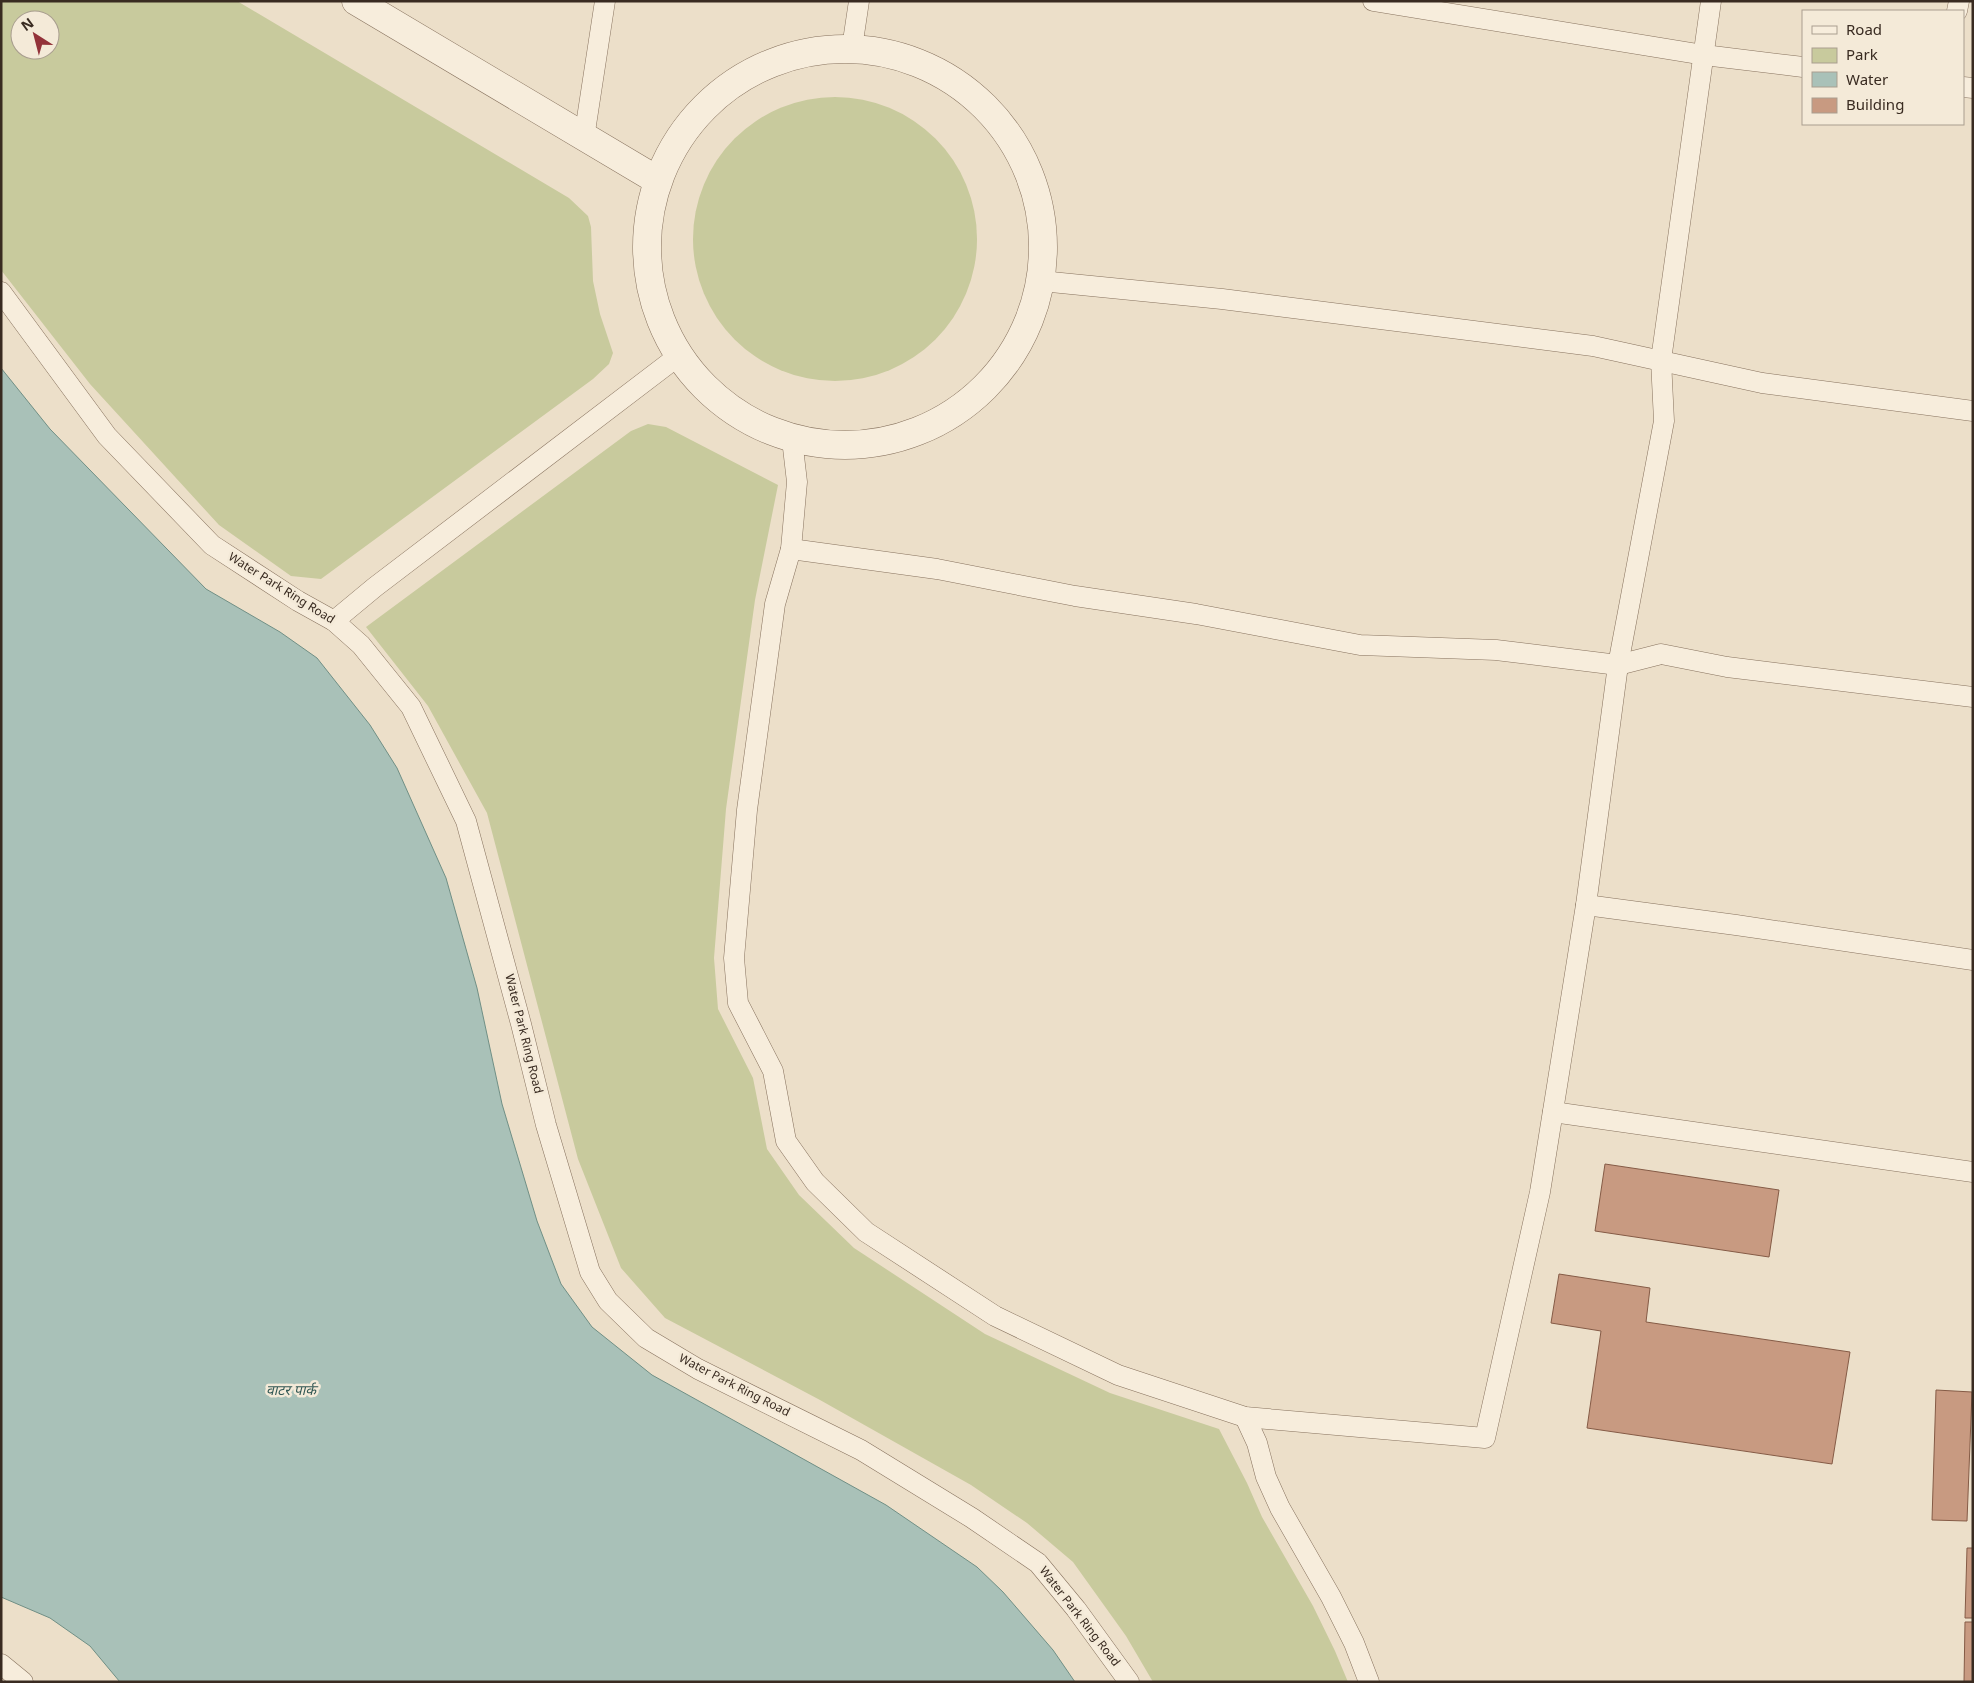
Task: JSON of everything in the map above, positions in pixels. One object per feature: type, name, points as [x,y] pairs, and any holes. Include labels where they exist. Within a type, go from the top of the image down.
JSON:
[{"type":"street","points":[[356,1],[657,180]]},
{"type":"street","points":[[852,48],[918,62],[977,96],[1019,149],[1042,213],[1042,281],[1019,343],[978,395],[922,430],[857,446],[792,439],[747,421],[708,393],[677,357],[652,301],[646,240],[657,180],[687,125],[733,82],[790,56],[852,48]]},
{"type":"lane","points":[[584,138],[605,1]]},
{"type":"lane","points":[[852,48],[860,1]]},
{"type":"lane","points":[[1373,1],[1704,55],[1802,67]]},
{"type":"lane","points":[[792,439],[797,482],[791,549],[775,604],[747,810],[734,958],[738,1003],[773,1071],[786,1141],[815,1182],[866,1232],[995,1316],[1118,1375],[1245,1417],[1485,1438],[1540,1192],[1586,905],[1618,665],[1664,421],[1661,360],[1710,1]]},
{"type":"lane","points":[[1042,281],[1222,299],[1593,346],[1762,382],[1973,411]]},
{"type":"lane","name":"Water Park Ring Road","points":[[1,292],[107,436],[212,545],[298,601],[334,621],[361,645],[410,707],[466,821],[521,1024],[546,1126],[590,1272],[608,1301],[646,1338],[698,1369],[861,1450],[972,1518],[1038,1563],[1076,1609],[1129,1682]]},
{"type":"lane","points":[[334,621],[375,587],[677,357]]},
{"type":"lane","points":[[791,549],[937,569],[1075,596],[1196,614],[1360,646],[1496,650],[1618,665],[1662,654],[1727,667],[1973,697]]},
{"type":"lane","points":[[1586,905],[1973,960]]},
{"type":"lane","points":[[1553,1112],[1973,1172]]},
{"type":"lane","points":[[1245,1417],[1257,1443],[1266,1477],[1280,1508],[1331,1597],[1354,1643],[1369,1682]]},
{"type":"lane","points":[[1,1664],[23,1682]]},
{"type":"green space","points":[[1,1],[237,1],[569,198],[588,216],[591,227],[593,281],[600,314],[613,353],[609,364],[593,379],[321,579],[291,576],[219,525],[90,384],[1,270]]},
{"type":"green space","points":[[821,97],[849,97],[863,99],[902,113],[936,138],[961,172],[975,211],[977,239],[975,267],[961,306],[936,340],[902,365],[876,375],[849,381],[821,381],[807,379],[768,365],[734,340],[709,306],[699,280],[693,253],[693,225],[695,211],[709,172],[734,138],[768,113],[794,103]]},
{"type":"green space","points":[[648,424],[666,427],[778,485],[755,600],[726,809],[714,958],[718,1009],[753,1078],[767,1149],[799,1195],[854,1248],[985,1334],[1110,1393],[1219,1429],[1262,1517],[1313,1606],[1348,1682],[1153,1682],[1126,1636],[1073,1562],[1027,1523],[971,1485],[820,1400],[665,1318],[621,1268],[578,1159],[487,813],[428,706],[366,627],[631,431]]},
{"type":"water","name":"वाटर पार्क","points":[[1,368],[50,429],[206,589],[280,632],[317,658],[370,725],[397,768],[446,878],[477,988],[502,1104],[537,1221],[561,1284],[592,1327],[652,1375],[886,1505],[977,1567],[1003,1592],[1053,1650],[1075,1682],[120,1682],[90,1646],[50,1618],[1,1597]]},
{"type":"building","points":[[1605,1164],[1779,1190],[1769,1257],[1595,1231]]},
{"type":"building","points":[[1559,1274],[1650,1288],[1646,1322],[1850,1352],[1832,1464],[1587,1428],[1601,1331],[1551,1323]]},
{"type":"building","points":[[1936,1390],[1972,1392],[1967,1521],[1932,1520]]},
{"type":"building","points":[[1967,1548],[1973,1548],[1973,1618],[1965,1618]]},
{"type":"building","points":[[1965,1622],[1973,1622],[1973,1682],[1964,1682]]}]
